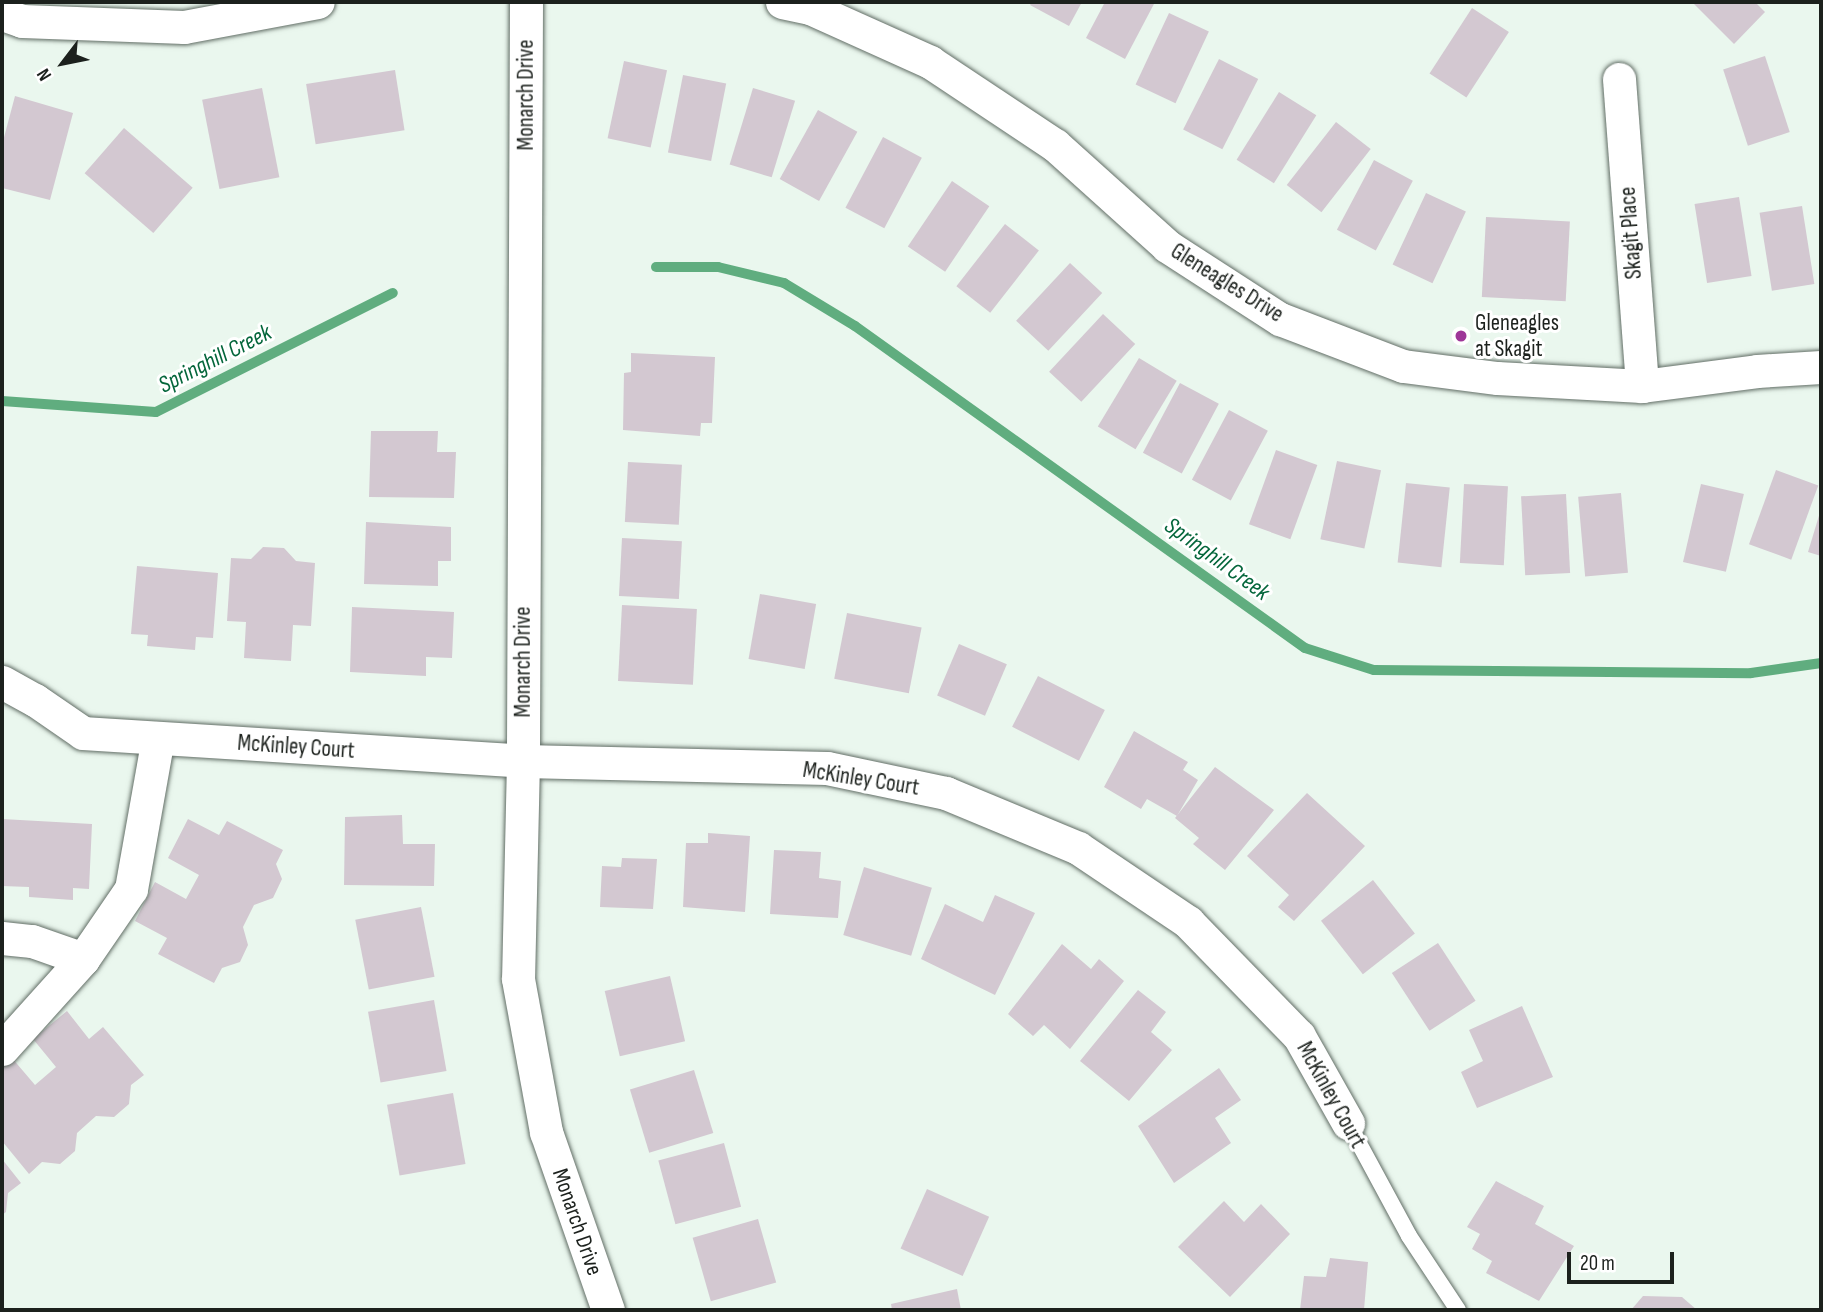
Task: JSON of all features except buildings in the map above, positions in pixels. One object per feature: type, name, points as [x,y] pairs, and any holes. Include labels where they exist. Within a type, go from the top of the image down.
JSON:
[{"type":"street","points":[[2,14],[22,21],[184,27],[318,2]]},
{"type":"street","name":"Monarch Drive","points":[[526,2],[523,761],[518,979],[546,1132],[608,1310]]},
{"type":"street","name":"Gleneagles Drive","points":[[782,2],[810,8],[930,62],[1055,145],[1167,246],[1280,319],[1403,366],[1497,378],[1642,386],[1757,371],[1821,368]]},
{"type":"street","name":"Skagit Place","points":[[1619,79],[1642,386]]},
{"type":"street","name":"McKinley Court","points":[[2,682],[35,700],[83,733],[523,761],[827,768],[946,793],[1078,848],[1188,922],[1299,1036],[1348,1123]]},
{"type":"street","points":[[2,1048],[83,959],[131,889],[158,738]]},
{"type":"street","points":[[2,938],[32,941],[83,959]]},
{"type":"lane","name":"McKinley Court","points":[[1348,1123],[1409,1236],[1458,1310]]},
{"type":"waterway","name":"Springhill Creek","points":[[656,267],[718,267],[784,283],[855,326],[1305,648],[1374,670],[1751,673],[1821,663]]},
{"type":"waterway","name":"Springhill Creek","points":[[2,401],[156,412],[393,293]]},
{"type":"place","name":"Gleneagles at Skagit","points":[[1461,336]]}]
